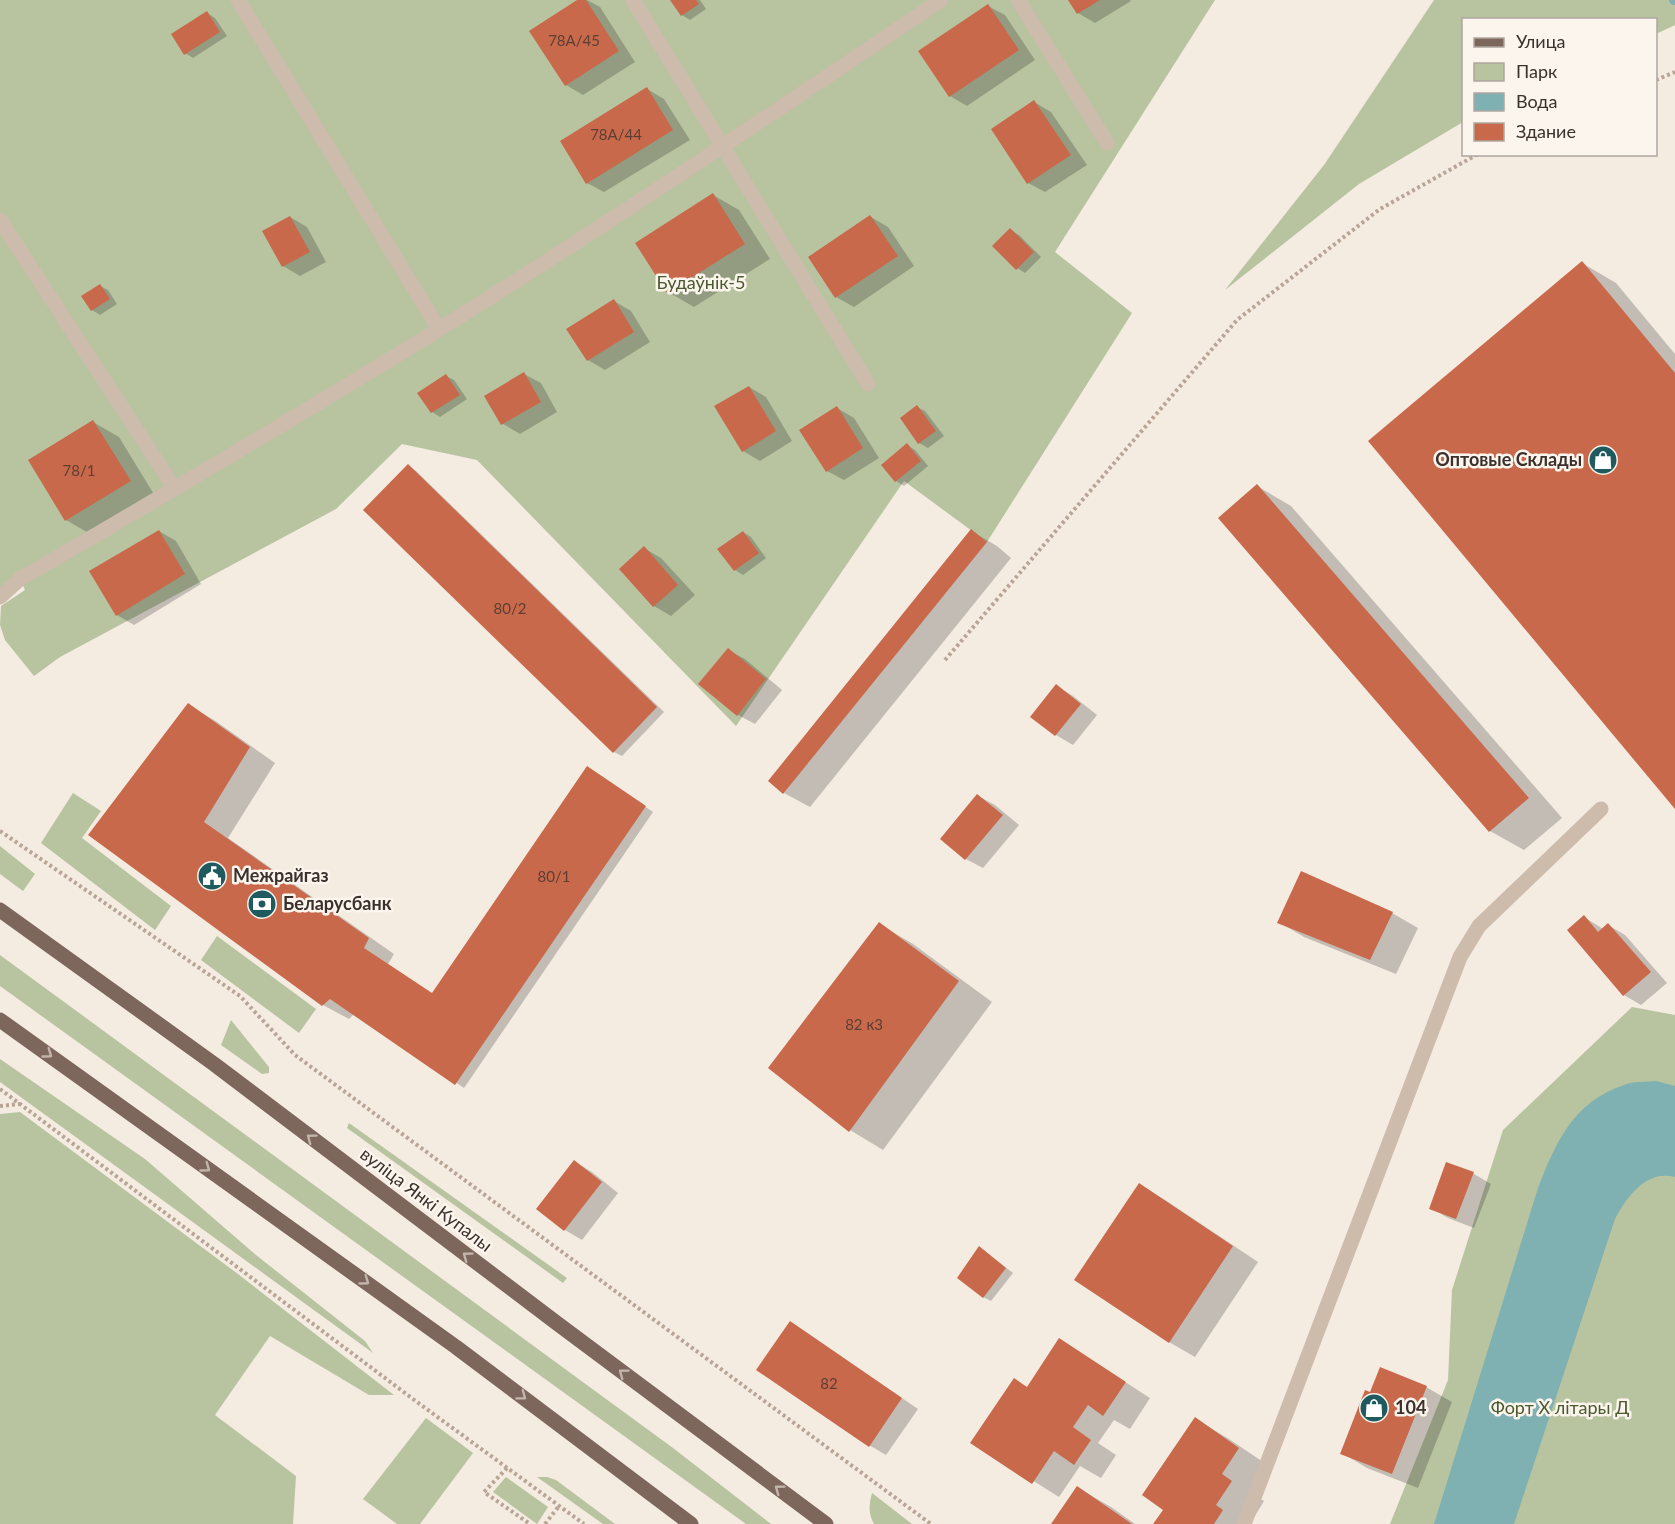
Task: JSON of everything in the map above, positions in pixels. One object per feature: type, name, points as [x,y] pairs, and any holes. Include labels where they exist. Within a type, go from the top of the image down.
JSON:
[{"type":"main road","name":"вуліца Янкі Купалы","points":[[0,910],[206,1058],[826,1524]]},
{"type":"main road","points":[[0,1020],[456,1347],[691,1524]]},
{"type":"lane","points":[[238,0],[439,329]]},
{"type":"lane","points":[[633,0],[868,384]]},
{"type":"lane","points":[[0,597],[20,579],[175,489],[439,329],[724,147],[941,0]]},
{"type":"lane","points":[[1018,0],[1107,143]]},
{"type":"lane","points":[[0,220],[175,489]]},
{"type":"lane","points":[[1244,1524],[1460,957],[1479,926],[1601,809]]},
{"type":"path","points":[[1657,80],[1675,72]]},
{"type":"path","points":[[945,660],[1237,320],[1380,209],[1474,156]]},
{"type":"path","points":[[0,831],[240,996],[295,1055],[931,1524]]},
{"type":"path","points":[[0,1089],[584,1524]]},
{"type":"path","points":[[0,1106],[21,1104]]},
{"type":"path","points":[[507,1468],[484,1492],[530,1524]]},
{"type":"path","points":[[545,1524],[559,1506]]},
{"type":"green space","name":"Будаўнік-5","points":[[0,0],[1215,0],[1055,252],[1132,313],[987,542],[904,481],[736,726],[477,460],[402,444],[336,509],[60,657],[34,676],[5,640],[0,625],[1,606],[25,590],[20,579],[0,588]]},
{"type":"green space","points":[[1434,0],[1675,0],[1675,25],[1657,34],[1657,18],[1462,18],[1462,123],[1359,184],[1225,290],[1324,165]]},
{"type":"green space","points":[[73,793],[101,811],[82,838],[171,906],[155,930],[41,843]]},
{"type":"green space","points":[[0,846],[35,874],[23,891],[0,874]]},
{"type":"green space","points":[[217,936],[316,1009],[299,1033],[201,960]]},
{"type":"green space","points":[[0,955],[673,1448],[771,1524],[746,1524],[0,986]]},
{"type":"green space","name":"Форт X літары Д","points":[[1632,1007],[1675,1015],[1675,1524],[1390,1524],[1448,1380],[1452,1290],[1503,1130]]},
{"type":"green space","points":[[231,1020],[269,1067],[269,1073],[262,1074],[221,1045]]},
{"type":"green space","points":[[0,1059],[145,1159],[256,1255],[365,1341],[373,1353],[0,1082]]},
{"type":"green space","points":[[20,1112],[238,1274],[394,1395],[369,1395],[270,1336],[215,1415],[296,1476],[293,1524],[0,1524],[0,1114]]},
{"type":"green space","points":[[349,1123],[567,1278],[563,1283],[347,1128]]},
{"type":"green space","points":[[426,1418],[473,1453],[420,1524],[397,1524],[363,1499]]},
{"type":"green space","points":[[506,1477],[548,1507],[537,1524],[493,1492]]},
{"type":"green space","points":[[537,1477],[556,1480],[615,1524],[603,1524]]},
{"type":"green space","points":[[872,1493],[912,1524],[874,1524],[870,1509]]},
{"type":"water","points":[[1656,1081],[1675,1086],[1675,1177],[1655,1177],[1646,1181],[1631,1194],[1615,1219],[1514,1524],[1434,1524],[1538,1188],[1552,1155],[1579,1113],[1606,1092],[1635,1082]]},
{"type":"building","points":[[577,0],[586,0],[619,51],[565,86],[529,31]]},
{"type":"building","points":[[670,0],[696,0],[699,4],[681,16]]},
{"type":"building","points":[[1068,0],[1100,0],[1077,14]]},
{"type":"building","points":[[988,4],[1019,50],[949,97],[918,51]]},
{"type":"building","points":[[207,11],[220,32],[184,55],[171,34]]},
{"type":"building","points":[[647,87],[673,130],[586,184],[560,141]]},
{"type":"building","points":[[1034,100],[1071,155],[1027,184],[991,129]]},
{"type":"building","points":[[713,193],[745,244],[667,293],[635,243]]},
{"type":"building","points":[[870,215],[898,256],[835,298],[808,257]]},
{"type":"building","points":[[290,216],[310,252],[282,267],[262,231]]},
{"type":"building","points":[[1010,228],[1034,252],[1016,270],[992,246]]},
{"type":"building","points":[[1582,261],[1675,373],[1675,809],[1368,441]]},
{"type":"building","points":[[100,284],[110,299],[91,311],[81,296]]},
{"type":"building","points":[[614,299],[634,332],[587,361],[566,329]]},
{"type":"building","points":[[524,372],[541,402],[501,425],[484,396]]},
{"type":"building","points":[[446,374],[460,395],[431,413],[417,393]]},
{"type":"building","points":[[749,386],[776,431],[742,452],[714,406]]},
{"type":"building","points":[[917,405],[936,431],[918,444],[900,418]]},
{"type":"building","points":[[837,406],[863,448],[826,472],[799,430]]},
{"type":"building","points":[[93,420],[131,481],[65,521],[28,460]]},
{"type":"building","points":[[907,443],[921,461],[895,482],[881,465]]},
{"type":"building","points":[[408,464],[657,707],[613,753],[363,510]]},
{"type":"building","points":[[1257,484],[1529,798],[1489,832],[1218,518]]},
{"type":"building","points":[[971,529],[987,542],[783,794],[768,781]]},
{"type":"building","points":[[159,530],[185,574],[116,616],[89,571]]},
{"type":"building","points":[[743,531],[759,553],[734,571],[717,549]]},
{"type":"building","points":[[644,546],[678,585],[653,607],[619,569]]},
{"type":"building","points":[[728,648],[766,679],[737,716],[698,684]]},
{"type":"building","points":[[1056,684],[1081,704],[1055,736],[1030,717]]},
{"type":"building","points":[[188,703],[250,747],[204,822],[369,938],[364,948],[432,993],[587,766],[646,806],[455,1085],[330,999],[322,1006],[88,835]]},
{"type":"building","points":[[977,794],[1003,815],[965,860],[940,839]]},
{"type":"building","points":[[1301,871],[1393,912],[1370,960],[1277,923]]},
{"type":"building","points":[[1584,915],[1598,932],[1608,923],[1651,972],[1623,996],[1567,930]]},
{"type":"building","points":[[879,922],[959,981],[849,1132],[768,1068]]},
{"type":"building","points":[[574,1160],[602,1182],[564,1231],[536,1209]]},
{"type":"building","points":[[1446,1162],[1474,1172],[1456,1219],[1429,1209]]},
{"type":"building","points":[[1139,1183],[1233,1246],[1169,1343],[1074,1280]]},
{"type":"building","points":[[979,1246],[1006,1268],[983,1298],[957,1278]]},
{"type":"building","points":[[790,1321],[902,1398],[869,1447],[756,1370]]},
{"type":"building","points":[[1059,1338],[1126,1382],[1103,1416],[1088,1405],[1073,1427],[1091,1440],[1074,1465],[1054,1451],[1032,1484],[970,1443],[1014,1378],[1027,1387]]},
{"type":"building","points":[[1380,1367],[1427,1386],[1392,1474],[1340,1454],[1365,1390],[1370,1392]]},
{"type":"building","points":[[1195,1417],[1239,1448],[1222,1474],[1232,1481],[1216,1505],[1223,1510],[1214,1524],[1153,1524],[1163,1510],[1142,1495]]},
{"type":"building","points":[[1077,1486],[1132,1524],[1051,1524]]},
{"type":"place","name":"Оптовые Склады","points":[[1603,460]]},
{"type":"place","name":"Межрайгаз","points":[[212,876]]},
{"type":"place","name":"Беларусбанк","points":[[262,904]]},
{"type":"place","name":"104","points":[[1374,1408]]}]
